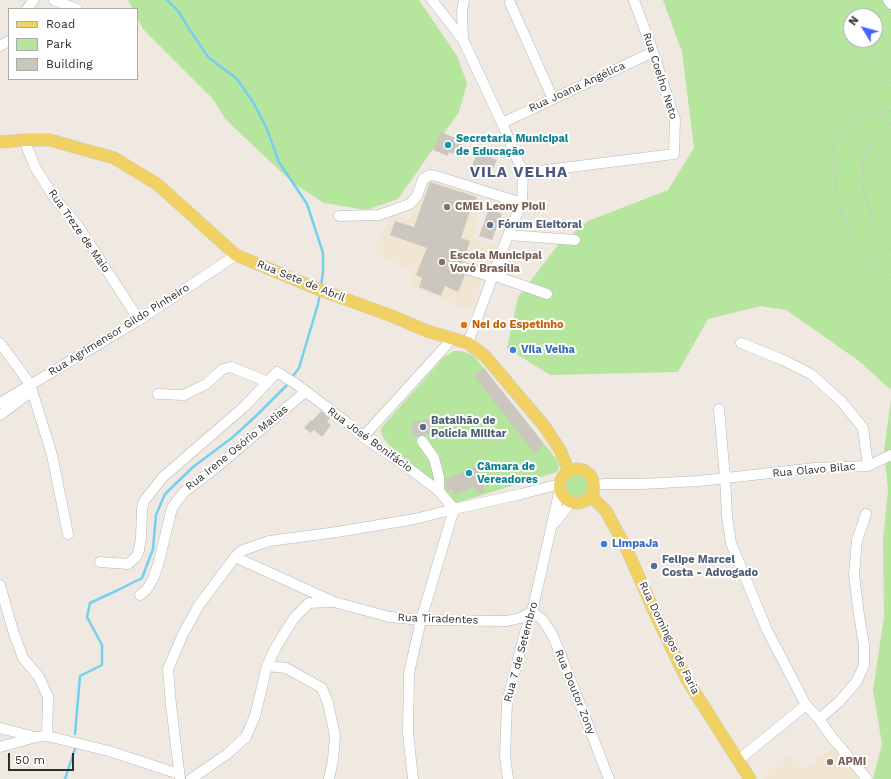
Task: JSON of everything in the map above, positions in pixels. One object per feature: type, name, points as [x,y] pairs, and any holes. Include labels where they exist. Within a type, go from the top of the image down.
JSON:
[{"type":"main road","name":"Rua Sete de Abril","points":[[0,142],[50,140],[114,158],[157,184],[236,255],[320,290],[392,316],[427,331],[468,343],[485,356],[545,427],[560,450],[569,471]]},
{"type":"main road","points":[[580,469],[586,471],[593,479],[593,491],[587,500],[582,503],[576,504],[571,502],[562,495],[560,486],[562,478],[569,471],[580,469]]},
{"type":"main road","name":"Rua Domingos de Faria","points":[[593,491],[606,511],[627,550],[657,618],[687,680],[750,779]]},
{"type":"street","points":[[28,8],[34,0]]},
{"type":"street","points":[[54,0],[74,8]]},
{"type":"street","points":[[432,0],[463,40],[502,123],[523,173],[522,203],[508,235],[468,343]]},
{"type":"street","points":[[463,40],[462,11],[464,0]]},
{"type":"street","name":"Rua Coelho Neto","points":[[523,173],[674,154],[675,120],[634,0]]},
{"type":"street","points":[[888,0],[891,4]]},
{"type":"street","points":[[510,3],[553,99]]},
{"type":"street","name":"Rua Joana Angélica","points":[[502,123],[653,52]]},
{"type":"street","name":"Rua Treze de Maio","points":[[24,140],[35,167],[53,196],[78,226],[139,320]]},
{"type":"street","points":[[339,216],[380,215],[410,204],[417,196],[424,179],[430,175],[522,203]]},
{"type":"street","points":[[508,235],[575,240]]},
{"type":"street","name":"Rua Agrimensor Gildo Pinheiro","points":[[0,403],[31,388],[139,320],[236,255]]},
{"type":"street","points":[[464,268],[547,294]]},
{"type":"street","points":[[363,437],[452,338]]},
{"type":"street","name":"Rua Olavo Bilac","points":[[593,491],[605,484],[699,481],[815,468],[868,466],[863,428],[842,402],[811,374],[741,342]]},
{"type":"street","points":[[0,343],[31,388],[52,455],[68,534]]},
{"type":"street","points":[[100,562],[128,564],[136,557],[141,538],[142,509],[144,501],[164,477],[245,406],[268,382],[231,367],[223,369],[206,384],[184,395],[158,394]]},
{"type":"street","name":"Rua José Bonifácio","points":[[268,382],[277,372],[296,384],[363,437],[439,491],[454,509]]},
{"type":"street","points":[[0,415],[31,388]]},
{"type":"street","name":"Rua Irene Osório Matias","points":[[140,595],[147,589],[153,579],[158,565],[172,508],[184,492],[305,392]]},
{"type":"street","points":[[719,409],[727,516],[731,543],[767,630],[806,705],[867,779]]},
{"type":"street","points":[[422,441],[434,458],[439,477],[439,491]]},
{"type":"street","points":[[868,466],[891,455]]},
{"type":"street","points":[[0,747],[36,737],[47,736],[109,751],[180,776],[168,669],[183,634],[199,605],[241,551],[269,541],[415,519],[560,486]]},
{"type":"street","name":"Rua 7 de Setembro","points":[[508,779],[505,756],[507,702],[524,636],[532,612],[560,486]]},
{"type":"street","name":"Rua 7 de Setembro","points":[[552,527],[571,502]]},
{"type":"street","points":[[413,779],[408,733],[409,673],[420,620],[454,509]]},
{"type":"street","points":[[819,719],[839,702],[857,681],[864,665],[864,645],[854,575],[857,540],[866,514]]},
{"type":"street","name":"Rua Tiradentes","points":[[235,557],[334,602],[390,617],[420,620],[507,621],[520,618],[532,612]]},
{"type":"street","points":[[0,585],[14,634],[23,658],[39,677],[48,697],[47,736]]},
{"type":"street","points":[[191,779],[227,754],[246,737],[255,716],[267,666],[276,647],[294,618],[309,603],[334,602]]},
{"type":"street","name":"Rua Doutor Zony","points":[[532,612],[543,620],[553,636],[609,779]]},
{"type":"street","points":[[267,666],[286,668],[322,688],[328,702],[334,736],[329,779]]},
{"type":"street","points":[[737,760],[806,705]]},
{"type":"street","points":[[0,728],[36,737]]},
{"type":"path","points":[[866,48],[874,62],[891,84]]},
{"type":"path","points":[[891,111],[881,112],[862,118],[845,126],[833,146],[836,187],[841,214],[867,256],[891,278]]},
{"type":"path","points":[[891,124],[875,140],[863,158],[863,188],[875,228],[891,251]]},
{"type":"shaded area","name":"Escola Municipal Vovó Brasília","points":[[427,177],[482,194],[474,238],[496,246],[471,311],[410,286],[415,273],[373,251],[393,215],[410,219]]},
{"type":"shaded area","name":"APMI","points":[[834,747],[860,778],[766,779],[764,777],[788,755],[804,769]]},
{"type":"green space","points":[[128,0],[419,0],[457,56],[467,83],[459,112],[398,199],[366,210],[324,203],[293,183],[226,120],[213,99],[143,29],[138,20],[138,8],[132,8]]},
{"type":"green space","points":[[663,0],[891,0],[891,390],[859,361],[786,310],[761,306],[708,319],[678,372],[550,375],[507,348],[518,297],[558,245],[588,221],[668,190],[694,148],[682,52]]},
{"type":"green space","points":[[454,351],[468,353],[474,356],[557,460],[559,467],[557,472],[456,503],[387,443],[382,435],[382,427],[444,357]]},
{"type":"green space","points":[[891,399],[891,779],[873,779],[882,744],[873,690],[884,617],[883,539],[888,490],[884,451]]},
{"type":"green space","points":[[577,474],[585,478],[589,486],[585,494],[577,498],[569,494],[565,486],[569,478]]},
{"type":"building","name":"Secretaria Municipal de Educação","points":[[441,132],[463,141],[460,150],[456,148],[453,154],[449,152],[448,156],[433,150]]},
{"type":"building","points":[[478,152],[497,160],[488,179],[470,170]]},
{"type":"building","points":[[430,182],[477,197],[472,212],[470,211],[461,238],[470,241],[463,262],[459,263],[458,266],[459,272],[465,275],[458,292],[445,286],[441,296],[419,287],[422,278],[416,275],[427,248],[390,235],[395,221],[414,227]]},
{"type":"building","name":"Fórum Eleitoral","points":[[489,209],[502,214],[492,240],[479,236]]},
{"type":"building","points":[[484,368],[544,444],[534,453],[474,376]]},
{"type":"building","points":[[321,411],[330,418],[327,422],[331,425],[322,437],[314,430],[311,433],[304,428]]},
{"type":"building","name":"Batalhão de Polícia Militar","points":[[432,418],[433,433],[413,437],[412,422]]},
{"type":"building","name":"Câmara de Vereadores","points":[[477,466],[485,492],[478,494],[475,487],[454,495],[452,490],[449,491],[446,487],[446,479]]},
{"type":"waterway","points":[[167,0],[179,12],[208,57],[237,79],[253,102],[266,127],[279,162],[307,204],[323,253],[321,286]]},
{"type":"waterway","points":[[291,379],[299,368],[320,293]]},
{"type":"waterway","points":[[75,734],[80,676],[102,665],[102,645],[87,617],[90,603],[142,578],[153,549],[156,515],[165,494],[193,467],[233,437],[289,383]]},
{"type":"waterway","points":[[65,779],[75,749]]},
{"type":"place","name":"Secretaria Municipal de Educação","points":[[448,145]]},
{"type":"place","name":"CMEI Leony Pioli","points":[[447,207]]},
{"type":"place","name":"Fórum Eleitoral","points":[[490,225]]},
{"type":"place","name":"Escola Municipal Vovó Brasília","points":[[442,262]]},
{"type":"place","name":"Nei do Espetinho","points":[[464,325]]},
{"type":"place","name":"Vila Velha","points":[[513,350]]},
{"type":"place","name":"Batalhão de Polícia Militar","points":[[423,427]]},
{"type":"place","name":"Câmara de Vereadores","points":[[469,473]]},
{"type":"place","name":"LimpaJa","points":[[604,544]]},
{"type":"place","name":"Felipe Marcel Costa - Advogado","points":[[654,566]]},
{"type":"place","name":"APMI","points":[[830,762]]},
{"type":"district","name":"VILA VELHA","points":[[519,173]]}]
